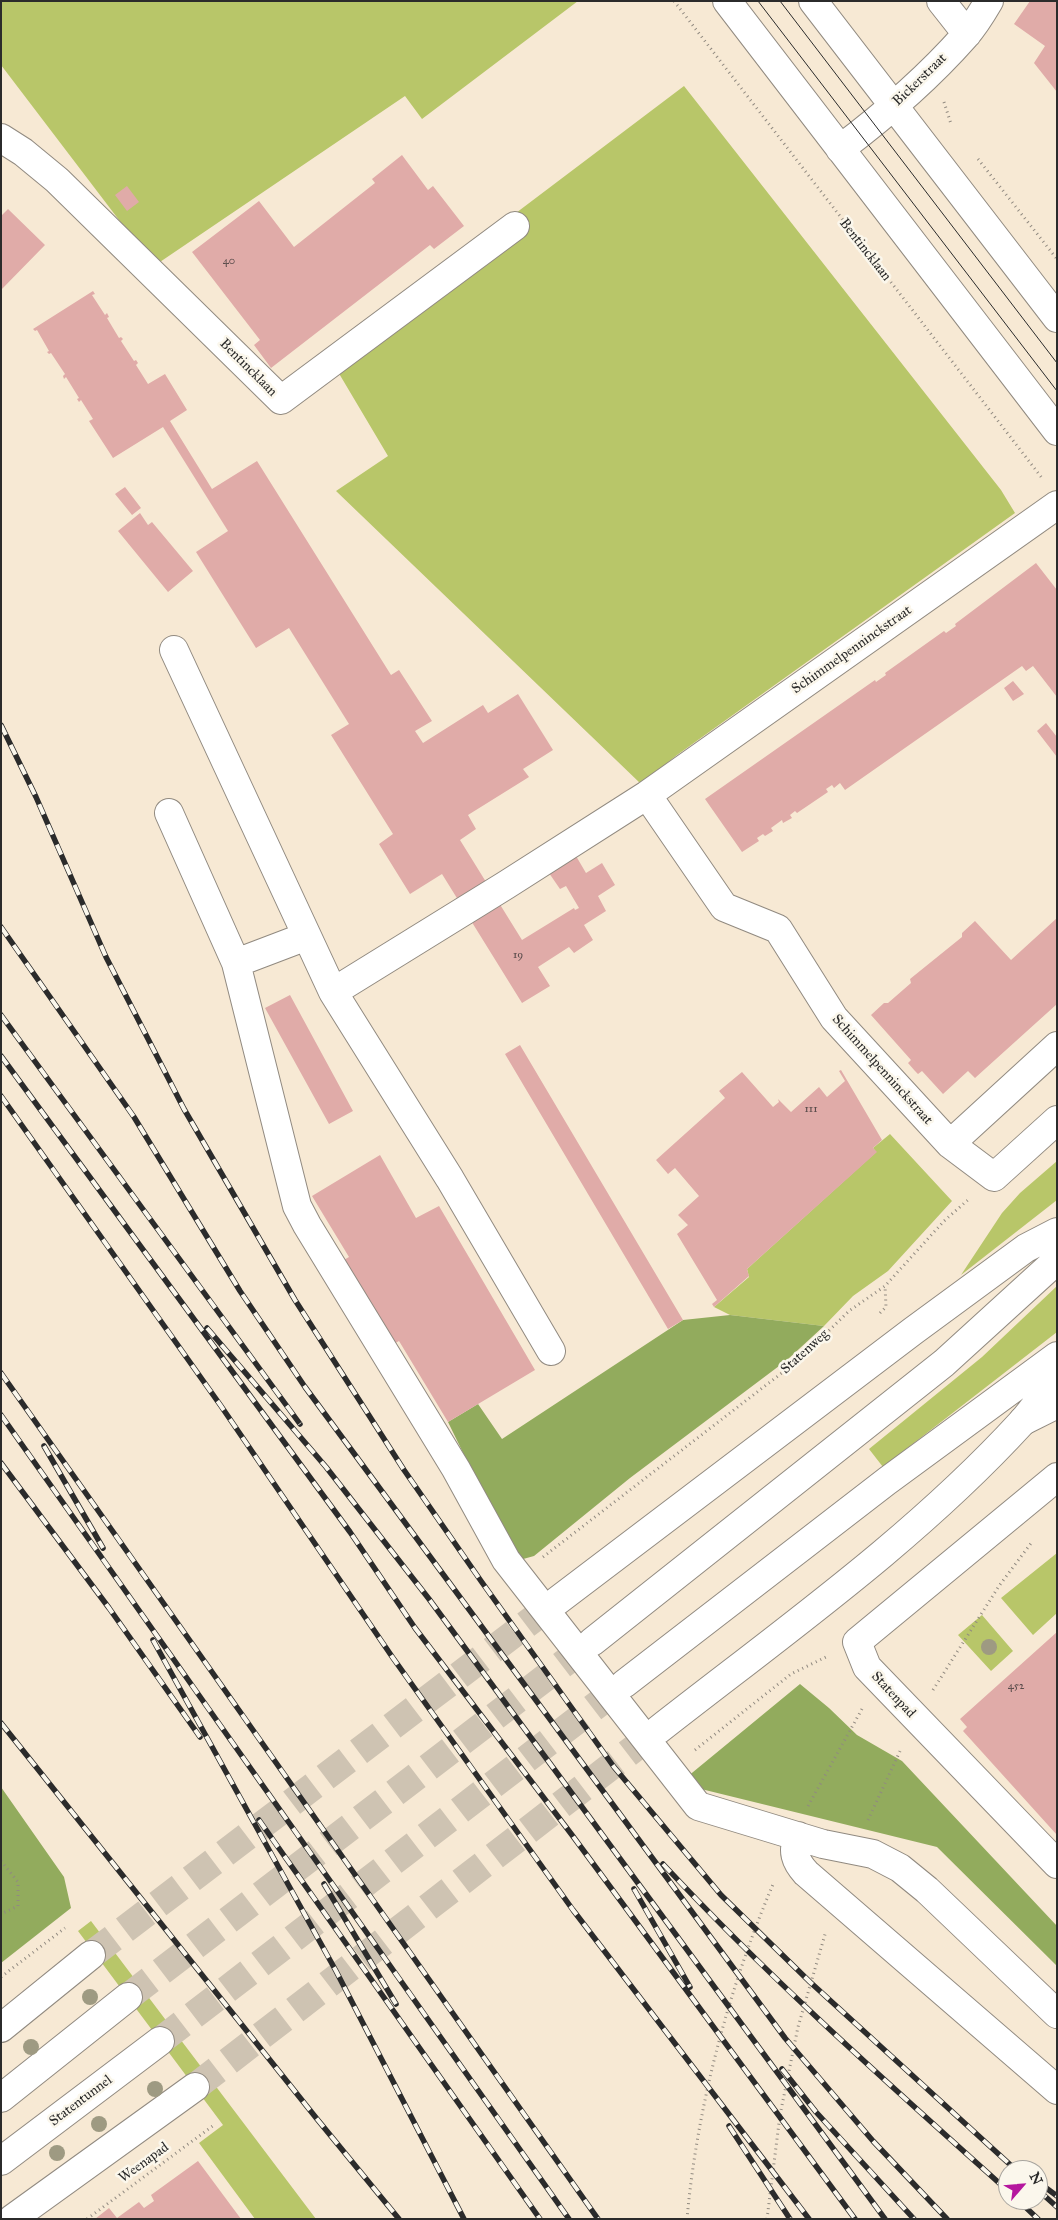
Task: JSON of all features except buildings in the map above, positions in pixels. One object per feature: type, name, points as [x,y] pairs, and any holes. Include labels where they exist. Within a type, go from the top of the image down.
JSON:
[{"type":"street","points":[[727,1],[1057,430]]},
{"type":"street","points":[[813,1],[1057,318]]},
{"type":"street","points":[[941,1],[967,34]]},
{"type":"street","name":"Bickerstraat","points":[[840,149],[894,106],[945,57],[967,34],[989,1]]},
{"type":"street","name":"Bentincklaan","points":[[1,138],[23,152],[58,180],[281,400],[515,226]]},
{"type":"street","name":"Schimmelpenninckstraat","points":[[333,992],[647,795],[1051,494]]},
{"type":"street","points":[[174,650],[333,992],[450,1179],[551,1351]]},
{"type":"street","name":"Schimmelpenninckstraat","points":[[647,795],[724,907],[778,929],[834,1018],[950,1144],[994,1177]]},
{"type":"street","points":[[169,813],[236,963],[297,1206],[456,1469],[506,1560],[698,1806],[822,1844],[873,1854],[900,1868],[927,1890],[1057,2014]]},
{"type":"street","points":[[236,963],[307,936]]},
{"type":"street","points":[[950,1144],[1057,1046]]},
{"type":"street","points":[[994,1177],[1057,1120]]},
{"type":"street","points":[[557,1601],[913,1331],[1026,1248],[1057,1232]]},
{"type":"street","points":[[592,1642],[944,1363],[1057,1260]]},
{"type":"street","points":[[624,1684],[887,1481],[1057,1356]]},
{"type":"street","points":[[658,1730],[894,1545],[955,1489],[1023,1421],[1057,1377]]},
{"type":"street","points":[[1023,1421],[1057,1404]]},
{"type":"street","points":[[857,1642],[1057,1477]]},
{"type":"street","name":"Statenpad","points":[[857,1642],[867,1667],[1057,1864]]},
{"type":"street","points":[[798,1836],[794,1845],[794,1854],[798,1864],[806,1873],[1057,2090]]},
{"type":"street","points":[[1,2028],[91,1955]]},
{"type":"street","points":[[1,2098],[128,1997]]},
{"type":"street","name":"Statentunnel","points":[[1,2161],[160,2041]]},
{"type":"street","points":[[12,2219],[195,2087]]},
{"type":"path","name":"Bentincklaan","points":[[674,1],[1051,494]]},
{"type":"path","points":[[945,57],[942,92],[950,124],[956,131]]},
{"type":"path","points":[[974,154],[1057,258]]},
{"type":"path","name":"Statenweg","points":[[536,1563],[800,1360],[850,1311],[885,1286],[944,1222],[994,1177]]},
{"type":"path","points":[[688,1755],[791,1674],[857,1642]]},
{"type":"path","points":[[1,1861],[18,1882],[18,1906],[1,1914]]},
{"type":"path","points":[[1,1977],[64,1928]]},
{"type":"path","name":"Weenapad","points":[[87,2219],[214,2125]]},
{"type":"green space","points":[[1,1],[578,1],[422,119],[405,96],[154,266],[1,65]]},
{"type":"green space","points":[[684,86],[1001,490],[1015,513],[677,755],[641,784],[336,491],[388,456],[328,355]]},
{"type":"green space","points":[[890,1134],[952,1201],[888,1271],[853,1296],[824,1326],[730,1315],[714,1307],[749,1277],[747,1269],[876,1152],[873,1148]]},
{"type":"green space","points":[[1057,1161],[1057,1200],[961,1275],[1002,1213],[1020,1193]]},
{"type":"green space","points":[[1057,1286],[1057,1332],[883,1467],[869,1449],[982,1357]]},
{"type":"green space","points":[[730,1315],[824,1326],[787,1360],[630,1478],[534,1556],[516,1561],[448,1422],[478,1404],[502,1439],[683,1320]]},
{"type":"green space","points":[[1057,1553],[1057,1613],[1033,1635],[1001,1598]]},
{"type":"green space","points":[[982,1615],[1013,1651],[991,1671],[958,1635]]},
{"type":"green space","points":[[800,1684],[857,1735],[902,1761],[1057,1926],[1057,1966],[937,1847],[697,1788],[687,1777]]},
{"type":"green space","points":[[1,1787],[64,1877],[71,1908],[1,1963]]},
{"type":"green space","points":[[91,1921],[316,2219],[255,2219],[199,2143],[223,2125],[78,1931]]},
{"type":"tunnel","points":[[91,1955],[557,1601]]},
{"type":"tunnel","points":[[128,1997],[592,1642]]},
{"type":"tunnel","points":[[160,2041],[624,1684]]},
{"type":"tunnel","points":[[195,2087],[658,1730]]},
{"type":"tram line","points":[[758,1],[1057,391]]},
{"type":"tram line","points":[[780,1],[1057,363]]},
{"type":"railway","points":[[1,725],[36,797],[106,957],[184,1109],[295,1300],[404,1470],[481,1581],[614,1767],[721,1895],[810,1982],[1005,2160]]},
{"type":"railway","points":[[1,927],[134,1117],[240,1291],[305,1387],[785,2038],[873,2141],[947,2219]]},
{"type":"railway","points":[[1,1015],[300,1424]]},
{"type":"railway","points":[[1,1056],[350,1532],[415,1628],[572,1835],[855,2219]]},
{"type":"railway","points":[[1,1096],[221,1406],[393,1658],[573,1910],[809,2219]]},
{"type":"railway","points":[[207,1328],[326,1467],[429,1599],[885,2219]]},
{"type":"railway","points":[[1,1373],[598,2219]]},
{"type":"railway","points":[[1,1415],[569,2219]]},
{"type":"railway","points":[[44,1446],[103,1548]]},
{"type":"railway","points":[[1,1463],[109,1608],[200,1737]]},
{"type":"railway","points":[[153,1640],[336,1971],[464,2219]]},
{"type":"railway","points":[[1,1723],[399,2219]]},
{"type":"railway","points":[[259,1820],[540,2219]]},
{"type":"railway","points":[[663,1864],[746,1949],[875,2072],[998,2182]]},
{"type":"railway","points":[[324,1884],[396,2004]]},
{"type":"railway","points":[[634,1889],[690,1987]]},
{"type":"railway","points":[[782,2069],[816,2112],[914,2219]]},
{"type":"railway","points":[[729,2126],[790,2219]]},
{"type":"railway","points":[[1048,2189],[1057,2196]]},
{"type":"railway","points":[[1048,2199],[1057,2207]]},
{"type":"railway","points":[[1029,2210],[1038,2219]]}]
